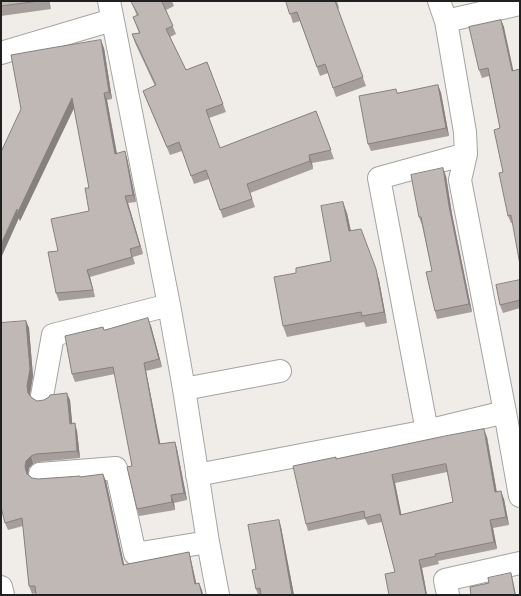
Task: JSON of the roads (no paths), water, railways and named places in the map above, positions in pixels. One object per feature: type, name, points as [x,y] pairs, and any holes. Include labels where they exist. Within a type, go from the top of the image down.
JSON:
[{"type":"street","points":[[439,1],[446,21],[465,132],[466,154],[460,180],[520,496]]},
{"type":"street","points":[[446,21],[520,4]]},
{"type":"street","points":[[1,52],[111,11],[169,305],[218,595]]},
{"type":"street","points":[[427,431],[379,178],[466,154]]},
{"type":"street","points":[[42,396],[53,335],[169,305]]},
{"type":"street","points":[[184,389],[280,371]]},
{"type":"street","points":[[197,475],[427,431],[505,412]]},
{"type":"street","points":[[40,474],[116,468],[135,554],[208,542]]},
{"type":"street","points":[[448,595],[445,580],[520,563]]},
{"type":"street","points":[[1,587],[3,595]]}]
